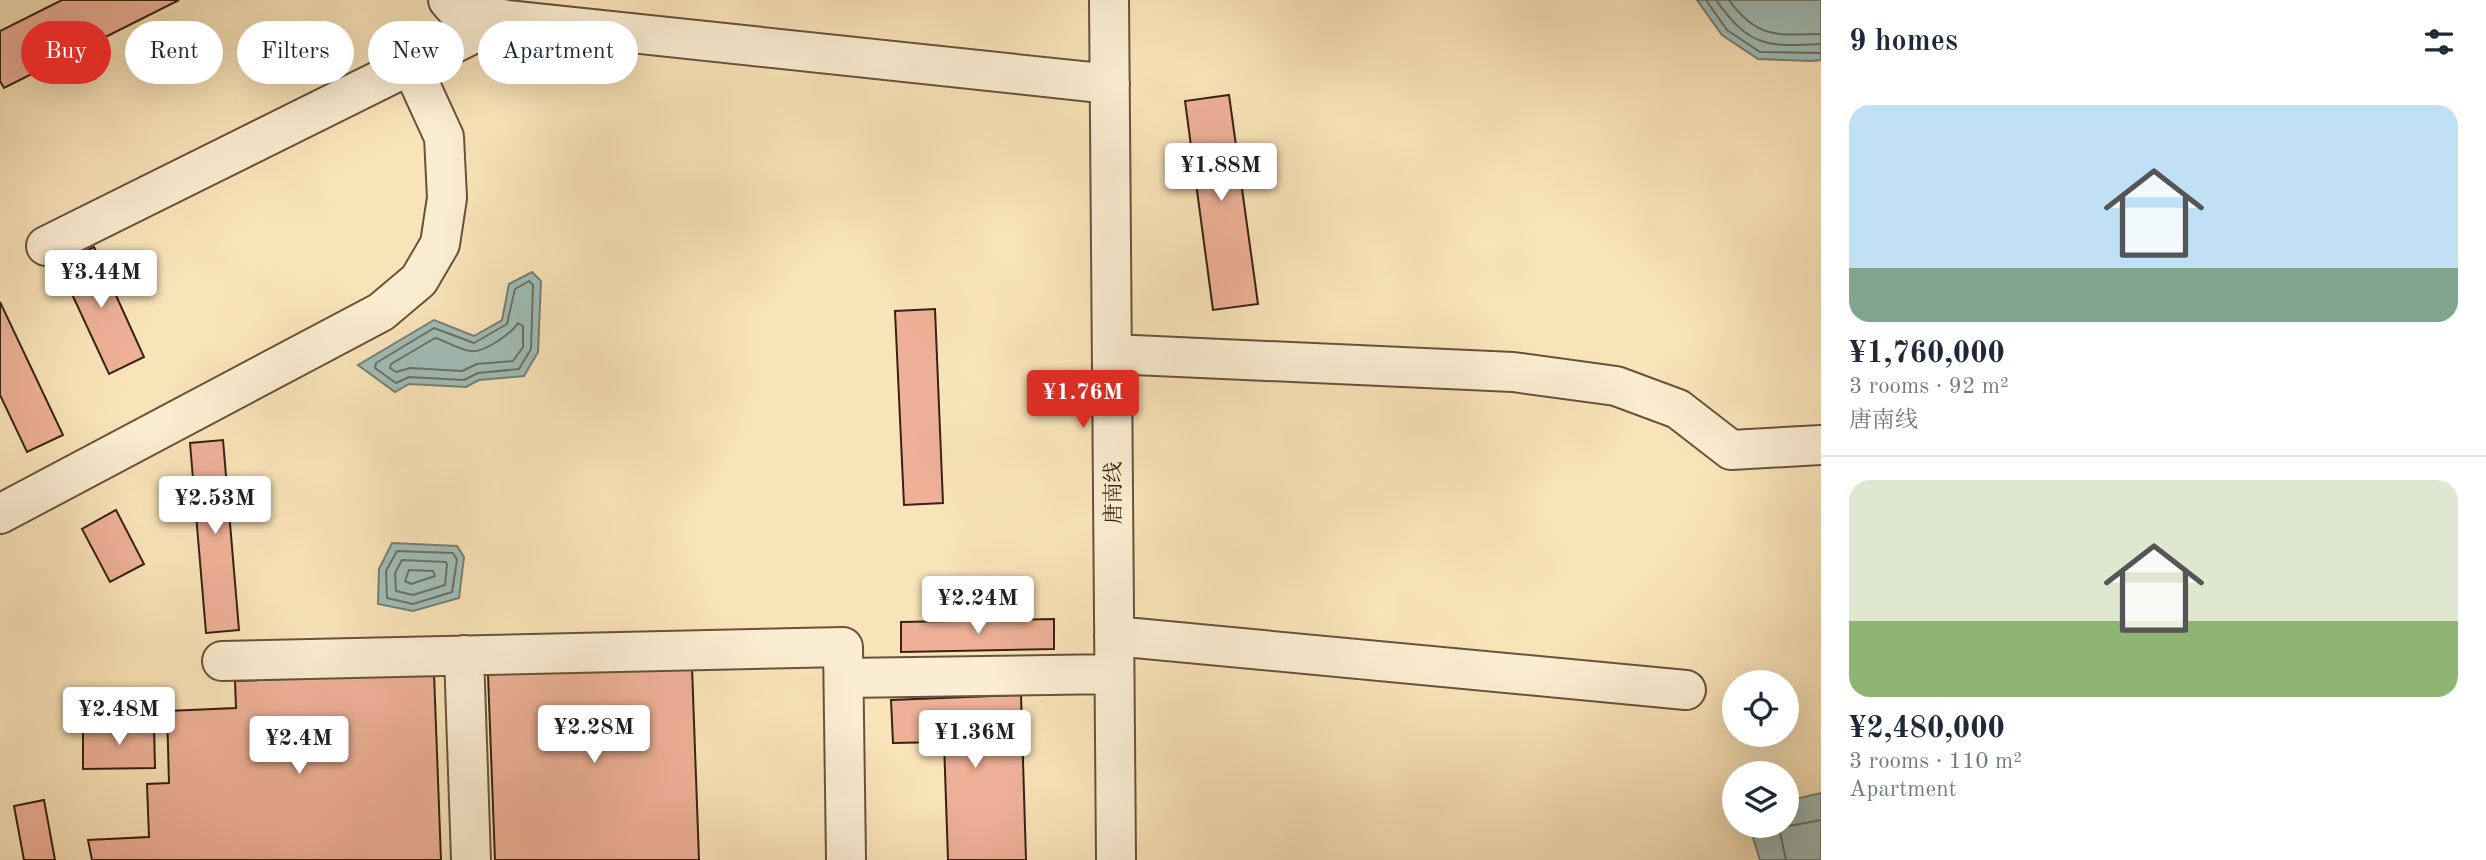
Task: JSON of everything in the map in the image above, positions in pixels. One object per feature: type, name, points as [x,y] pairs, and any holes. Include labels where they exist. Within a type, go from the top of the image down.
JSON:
[{"type":"street","points":[[448,0],[461,15],[1110,84]]},
{"type":"street","name":"唐南线","points":[[1109,0],[1116,860]]},
{"type":"street","points":[[464,38],[503,19]]},
{"type":"street","points":[[46,246],[373,84]]},
{"type":"street","points":[[0,514],[381,312],[419,280],[440,244],[447,198],[443,137],[419,84]]},
{"type":"street","points":[[1112,354],[1526,374],[1616,386],[1678,409],[1731,450],[1821,445]]},
{"type":"street","points":[[1114,636],[1686,690]]},
{"type":"street","points":[[222,661],[843,647],[846,860]]},
{"type":"street","points":[[464,655],[471,860]]},
{"type":"street","points":[[844,678],[1114,674]]},
{"type":"water","points":[[1697,0],[1821,0],[1821,60],[1758,59],[1722,35]]},
{"type":"water","points":[[532,272],[541,281],[538,352],[524,376],[479,380],[466,387],[409,384],[395,392],[358,365],[434,320],[474,336],[502,320],[509,284]]},
{"type":"water","points":[[392,543],[457,546],[464,557],[459,598],[413,611],[378,604],[379,569]]},
{"type":"water","points":[[1821,793],[1821,860],[1760,860],[1753,838],[1799,838],[1799,798]]},
{"type":"building","points":[[62,0],[179,0],[137,21],[125,21],[125,27],[111,34],[111,21],[21,21],[21,79],[4,88],[0,81],[0,31]]},
{"type":"building","points":[[1229,95],[1258,304],[1213,310],[1185,101]]},
{"type":"building","points":[[94,247],[144,357],[109,374],[58,264]]},
{"type":"building","points":[[0,302],[63,435],[27,452],[0,395]]},
{"type":"building","points":[[935,309],[943,503],[904,505],[895,311]]},
{"type":"building","points":[[223,440],[239,630],[206,633],[190,443]]},
{"type":"building","points":[[116,510],[144,564],[110,582],[82,529]]},
{"type":"building","points":[[1054,619],[1054,649],[901,652],[901,622]]},
{"type":"building","points":[[692,667],[699,860],[495,860],[488,674]]},
{"type":"building","points":[[434,673],[441,860],[92,860],[88,840],[149,837],[147,784],[169,783],[167,711],[236,708],[235,681]]},
{"type":"building","points":[[1021,695],[1026,860],[948,860],[944,742],[893,743],[891,700]]},
{"type":"building","points":[[154,724],[155,768],[83,769],[83,725]]},
{"type":"building","points":[[44,800],[55,860],[24,860],[14,806]]}]
